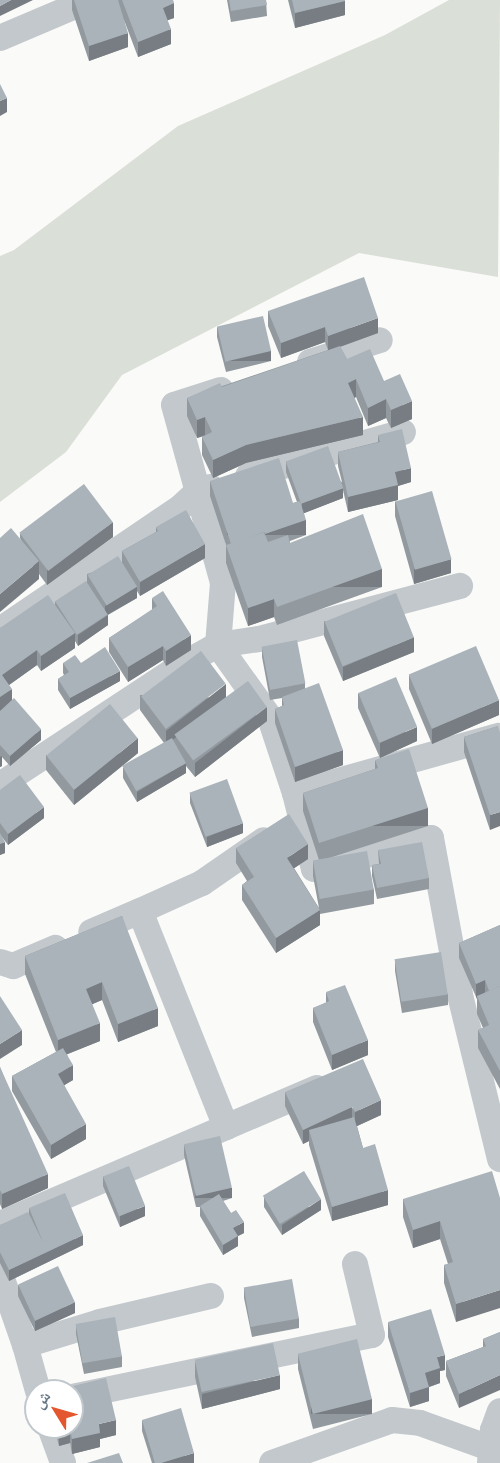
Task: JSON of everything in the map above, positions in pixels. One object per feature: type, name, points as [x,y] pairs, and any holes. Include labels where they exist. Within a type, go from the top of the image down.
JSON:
[{"type":"street","points":[[0,38],[89,0]]},
{"type":"street","points":[[289,369],[380,340]]},
{"type":"street","points":[[243,383],[174,405],[223,583],[218,645],[270,718],[297,802],[314,869],[431,838],[460,995],[500,1159]]},
{"type":"street","points":[[0,630],[181,507],[198,491],[403,432]]},
{"type":"street","points":[[0,785],[185,663],[218,645],[259,639],[460,586]]},
{"type":"street","points":[[4,967],[202,883],[297,802],[498,736]]},
{"type":"street","points":[[140,911],[226,1127]]},
{"type":"street","points":[[0,1224],[342,1077]]},
{"type":"street","points":[[84,1395],[372,1335],[355,1264]]},
{"type":"street","points":[[0,1273],[35,1379]]},
{"type":"street","points":[[25,1345],[100,1322],[211,1296]]},
{"type":"street","points":[[272,1463],[392,1420],[420,1424],[490,1455],[500,1411]]},
{"type":"street","points":[[54,1439],[63,1463]]},
{"type":"shaded area","points":[[449,0],[500,0],[498,277],[359,253],[122,375],[66,452],[0,502],[0,256],[14,250],[178,126],[385,35]]},
{"type":"building","points":[[0,0],[11,0],[0,6]]},
{"type":"building","points":[[74,0],[118,0],[128,33],[89,46]]},
{"type":"building","points":[[122,0],[173,0],[174,3],[163,8],[171,29],[138,42]]},
{"type":"building","points":[[229,0],[266,0],[267,5],[231,11]]},
{"type":"building","points":[[292,0],[345,0],[345,1],[295,13]]},
{"type":"building","points":[[0,84],[7,98],[0,101]]},
{"type":"building","points":[[364,277],[378,318],[328,336],[325,327],[281,343],[268,311]]},
{"type":"building","points":[[263,316],[271,351],[225,362],[217,327]]},
{"type":"building","points":[[340,346],[347,359],[370,349],[384,381],[400,374],[412,401],[391,410],[386,399],[368,408],[356,379],[348,383],[363,417],[246,445],[213,460],[202,437],[212,432],[205,417],[197,420],[187,398],[220,383],[222,387]]},
{"type":"building","points":[[402,429],[411,468],[395,472],[398,485],[348,497],[338,452],[380,442],[378,435]]},
{"type":"building","points":[[328,446],[343,488],[301,504],[286,461]]},
{"type":"building","points":[[279,458],[293,503],[300,501],[306,520],[231,544],[210,481]]},
{"type":"building","points":[[84,484],[113,522],[48,571],[19,533]]},
{"type":"building","points":[[432,491],[452,559],[415,570],[395,501]]},
{"type":"building","points":[[186,510],[205,544],[140,582],[122,551],[158,531],[156,527]]},
{"type":"building","points":[[363,514],[382,569],[277,607],[274,599],[248,608],[226,545],[264,532],[268,542],[288,535],[290,543]]},
{"type":"building","points":[[11,528],[39,561],[0,594],[0,538]]},
{"type":"building","points":[[118,556],[137,587],[107,606],[87,575]]},
{"type":"building","points":[[86,581],[108,615],[77,635],[55,601]]},
{"type":"building","points":[[163,591],[191,635],[166,651],[163,646],[128,667],[109,638],[157,606],[152,598]]},
{"type":"building","points":[[396,593],[414,638],[343,666],[325,622]]},
{"type":"building","points":[[48,595],[75,633],[41,656],[37,650],[2,675],[12,689],[0,697],[0,628]]},
{"type":"building","points":[[297,640],[305,683],[270,690],[262,647]]},
{"type":"building","points":[[476,646],[499,700],[432,729],[409,675]]},
{"type":"building","points":[[105,647],[120,671],[70,698],[58,679],[69,672],[63,663],[75,655],[81,663]]},
{"type":"building","points":[[201,651],[226,684],[166,729],[141,696]]},
{"type":"building","points":[[396,677],[417,727],[379,743],[358,693]]},
{"type":"building","points":[[248,681],[267,707],[193,760],[174,734]]},
{"type":"building","points":[[319,683],[343,750],[295,767],[275,709],[284,705],[282,697]]},
{"type":"building","points":[[14,698],[41,729],[10,756],[0,745],[0,711]]},
{"type":"building","points":[[110,704],[138,738],[74,790],[46,756]]},
{"type":"building","points":[[498,726],[500,733],[500,812],[490,815],[464,737]]},
{"type":"building","points":[[172,738],[186,763],[136,791],[122,766]]},
{"type":"building","points":[[409,749],[428,808],[319,843],[303,793],[378,768],[375,760]]},
{"type":"building","points":[[20,775],[44,807],[8,834],[0,823],[0,790]]},
{"type":"building","points":[[227,779],[243,823],[205,837],[189,793]]},
{"type":"building","points":[[289,814],[308,844],[287,858],[320,910],[276,938],[242,885],[254,877],[236,848]]},
{"type":"building","points":[[0,833],[5,842],[0,844]]},
{"type":"building","points":[[422,842],[429,878],[377,888],[372,865],[381,864],[378,850]]},
{"type":"building","points":[[367,851],[374,889],[320,899],[313,861]]},
{"type":"building","points":[[122,916],[158,1008],[118,1024],[102,982],[86,989],[100,1023],[58,1040],[25,956]]},
{"type":"building","points":[[500,925],[500,986],[489,991],[485,980],[476,984],[459,943]]},
{"type":"building","points":[[441,952],[448,994],[401,1002],[395,959]]},
{"type":"building","points":[[345,985],[368,1040],[332,1055],[313,1008],[329,1001],[326,992]]},
{"type":"building","points":[[500,986],[500,1071],[478,1030],[489,1025],[477,996]]},
{"type":"building","points":[[0,996],[22,1030],[0,1044]]},
{"type":"building","points":[[63,1048],[73,1065],[58,1074],[86,1124],[51,1145],[12,1076]]},
{"type":"building","points":[[363,1059],[381,1100],[355,1112],[352,1107],[303,1130],[285,1092]]},
{"type":"building","points":[[0,1067],[48,1174],[2,1194],[0,1190]]},
{"type":"building","points":[[354,1117],[363,1148],[375,1144],[388,1190],[332,1207],[309,1130]]},
{"type":"building","points":[[220,1136],[232,1188],[196,1196],[184,1144]]},
{"type":"building","points":[[129,1166],[145,1206],[119,1216],[103,1176]]},
{"type":"building","points":[[304,1171],[321,1199],[280,1224],[263,1196]]},
{"type":"building","points":[[492,1171],[500,1198],[500,1290],[456,1304],[444,1265],[453,1262],[440,1221],[413,1230],[403,1199]]},
{"type":"building","points":[[65,1193],[83,1235],[9,1270],[0,1252],[0,1225],[28,1212],[43,1242],[29,1208]]},
{"type":"building","points":[[219,1194],[231,1213],[236,1210],[244,1222],[233,1228],[238,1236],[223,1245],[200,1206]]},
{"type":"building","points":[[58,1266],[75,1302],[35,1321],[18,1285]]},
{"type":"building","points":[[292,1279],[299,1318],[251,1327],[244,1288]]},
{"type":"building","points":[[431,1309],[445,1355],[437,1357],[440,1368],[425,1373],[429,1387],[410,1393],[388,1322]]},
{"type":"building","points":[[115,1317],[122,1356],[83,1363],[76,1324]]},
{"type":"building","points":[[500,1332],[500,1375],[459,1394],[446,1361],[486,1346],[483,1339]]},
{"type":"building","points":[[357,1339],[372,1399],[313,1414],[298,1354]]},
{"type":"building","points":[[273,1343],[280,1375],[202,1392],[195,1360]]},
{"type":"building","points":[[106,1378],[116,1420],[99,1424],[100,1433],[84,1436],[84,1383]]},
{"type":"building","points":[[181,1408],[194,1453],[155,1463],[142,1420]]},
{"type":"building","points":[[119,1453],[123,1463],[87,1463]]}]
